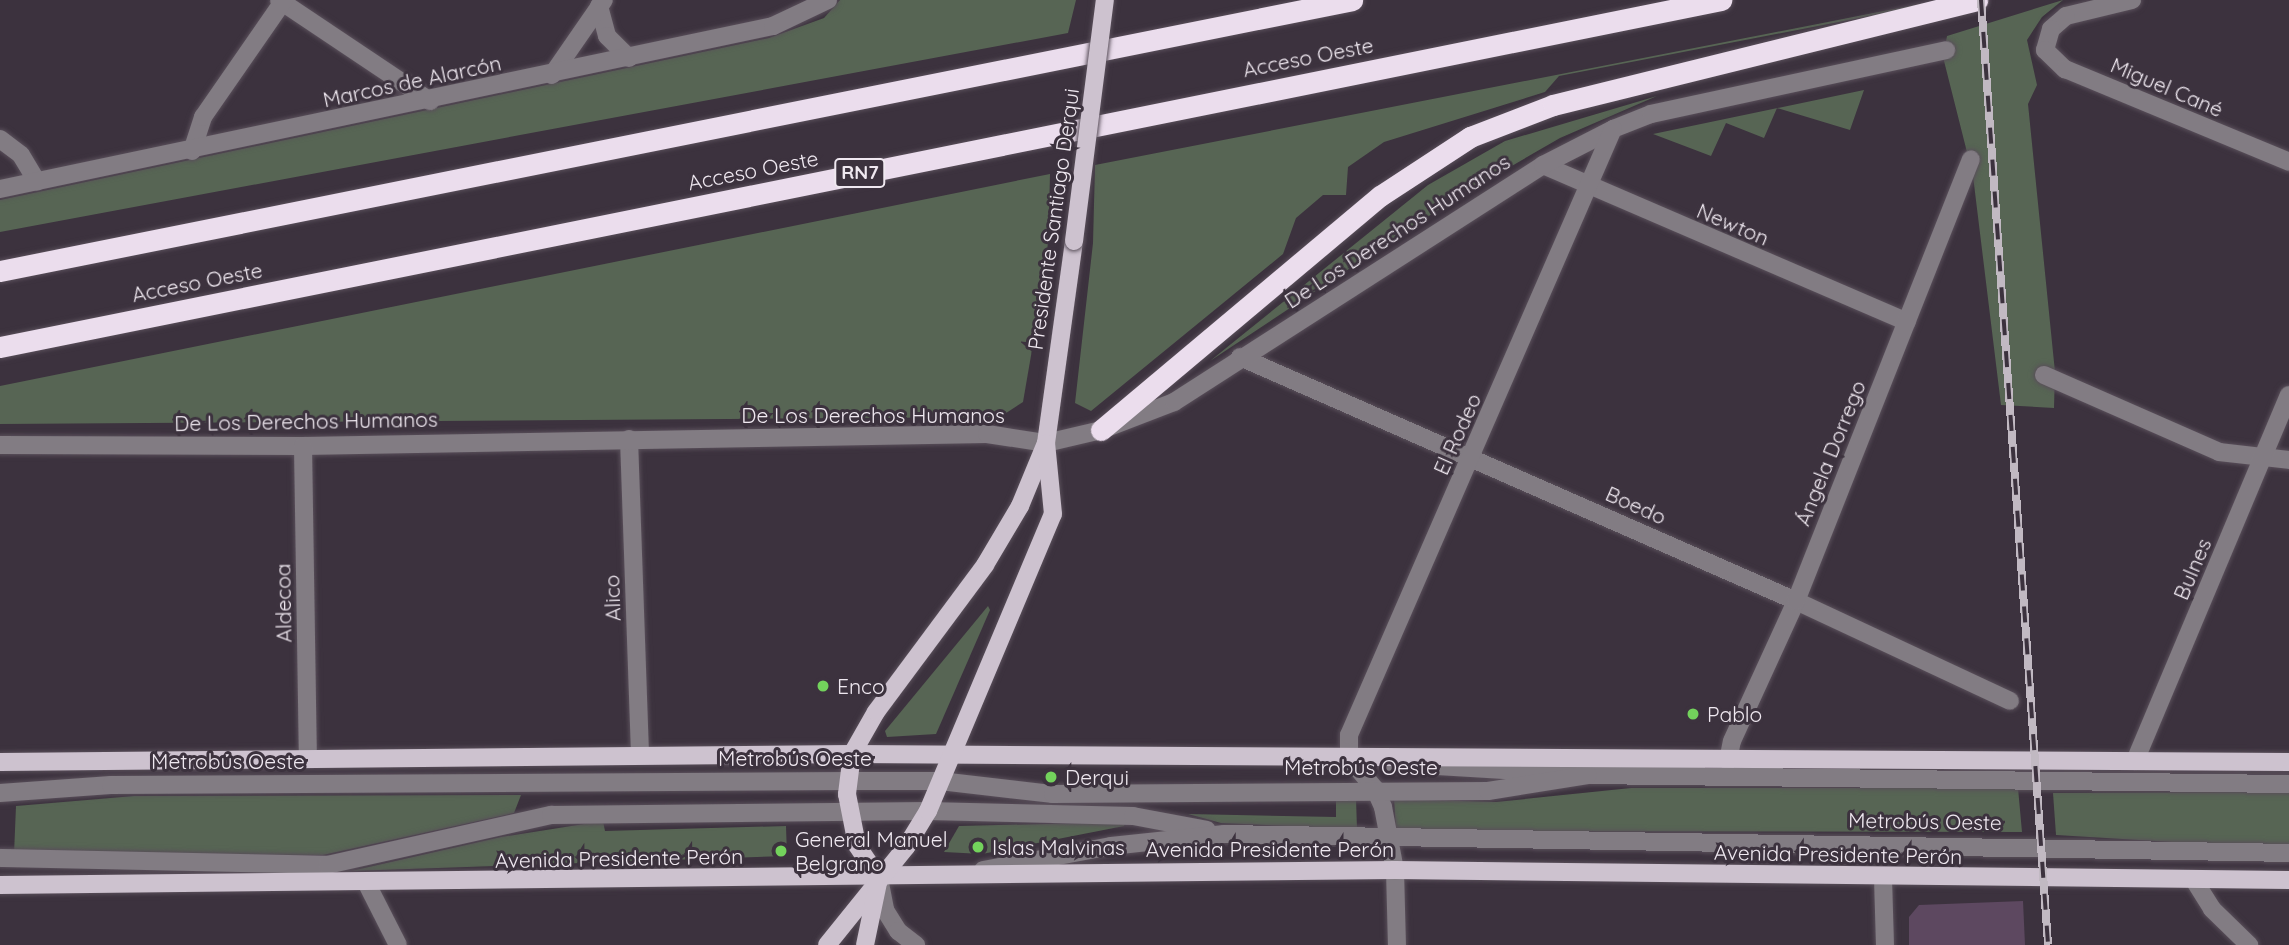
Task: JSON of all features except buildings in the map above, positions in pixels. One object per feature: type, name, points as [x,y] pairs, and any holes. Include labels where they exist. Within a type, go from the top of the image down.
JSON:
[{"type":"highway","points":[[0,271],[1352,0]]},
{"type":"highway","name":"Acceso Oeste","points":[[0,347],[1721,0]]},
{"type":"highway","points":[[1101,430],[1380,196],[1470,137],[1553,105],[1978,0]]},
{"type":"main road","name":"Presidente Santiago Derqui","points":[[827,945],[906,847],[928,811],[1053,514],[1046,443],[1105,0]]},
{"type":"main road","name":"Presidente Santiago Derqui","points":[[879,878],[856,845],[849,811],[852,754],[876,712],[1006,533],[1046,443]]},
{"type":"main road","points":[[0,762],[852,754],[1728,761],[2289,762]]},
{"type":"main road","name":"Avenida Presidente Perón","points":[[0,885],[367,884],[879,878],[964,873],[1395,870],[1883,878],[2289,880]]},
{"type":"main road","points":[[865,945],[879,878]]},
{"type":"street","name":"Marcos de Alarcón","points":[[0,189],[430,101],[773,26],[828,0]]},
{"type":"street","name":"Miguel Cané","points":[[2132,0],[2066,16],[2045,38],[2046,50],[2065,69],[2289,162]]},
{"type":"street","points":[[192,150],[203,117],[282,1],[430,101]]},
{"type":"street","points":[[601,3],[607,36],[629,58]]},
{"type":"street","points":[[552,75],[601,3]]},
{"type":"street","name":"De Los Derechos Humanos","points":[[0,445],[303,446],[987,434],[1046,443],[1101,430],[1174,402],[1543,165],[1613,129],[1664,111],[1946,50]]},
{"type":"street","name":"El Rodeo","points":[[1349,758],[1349,735],[1613,129]]},
{"type":"street","points":[[0,139],[21,156],[37,182]]},
{"type":"street","name":"Ángela Dorrego","points":[[1728,761],[1732,741],[1796,601],[1971,159]]},
{"type":"street","name":"Newton","points":[[1543,165],[1906,323]]},
{"type":"street","name":"Boedo","points":[[1240,358],[1472,457],[1796,601],[2010,701]]},
{"type":"street","points":[[2044,375],[2219,452],[2263,460],[2289,460]]},
{"type":"street","name":"Bulnes","points":[[2135,761],[2289,395]]},
{"type":"street","name":"Alico","points":[[629,439],[640,755]]},
{"type":"street","name":"Aldecoa","points":[[303,446],[309,758]]},
{"type":"street","points":[[1349,758],[1375,789],[1391,840],[1395,870],[1397,945]]},
{"type":"street","name":"Metrobús Oeste","points":[[1349,758],[1418,767],[1588,775],[2289,784]]},
{"type":"street","name":"Metrobús Oeste","points":[[0,793],[111,785],[849,781],[940,781],[1053,794],[1375,789],[1488,791],[1588,775]]},
{"type":"street","name":"Metrobús Oeste","points":[[0,859],[327,864],[551,815],[928,811],[1133,816],[1224,834]]},
{"type":"street","name":"Metrobús Oeste","points":[[964,873],[1111,846],[1224,834],[1391,840],[1969,844],[2289,853]]},
{"type":"street","points":[[879,878],[885,910],[898,931],[916,945]]},
{"type":"street","points":[[1883,878],[1885,945]]},
{"type":"street","points":[[2194,880],[2212,909],[2249,945]]},
{"type":"street","points":[[367,884],[398,945]]},
{"type":"green space","points":[[840,0],[1076,0],[1068,33],[0,232],[0,200],[769,38],[824,18]]},
{"type":"green space","points":[[1940,0],[1953,0],[1559,76],[1545,92],[1384,142],[1348,167],[1346,195],[1323,195],[1296,218],[1283,254],[1091,411],[1075,403],[1093,243],[1095,165]]},
{"type":"green space","points":[[2063,0],[2042,17],[2027,40],[2037,85],[2028,104],[2055,372],[2054,408],[2001,405],[1973,176],[1943,57],[1947,36]]},
{"type":"green space","points":[[1864,90],[1850,130],[1777,108]]},
{"type":"green space","points":[[1657,96],[1560,138],[1453,200],[1210,361],[1428,185],[1505,141]]},
{"type":"green space","points":[[1777,108],[1764,138],[1726,123],[1711,156],[1653,134]]},
{"type":"green space","points":[[1050,174],[1048,257],[1023,402],[1000,417],[0,424],[0,386]]},
{"type":"green space","points":[[988,606],[990,610],[936,734],[887,737],[885,731]]},
{"type":"green space","points":[[1631,788],[2018,788],[2022,832],[1396,831],[1394,799],[1496,802]]},
{"type":"green space","points":[[2289,792],[2289,849],[2056,835],[2053,793]]},
{"type":"green space","points":[[521,795],[514,813],[323,855],[14,854],[16,806],[134,796]]},
{"type":"green space","points":[[1336,797],[1356,798],[1357,829],[1221,823],[1188,814],[1336,817]]},
{"type":"green space","points":[[603,821],[605,831],[786,826],[787,856],[351,871],[501,837]]},
{"type":"green space","points":[[1125,822],[1124,826],[982,854],[944,852],[959,826]]},
{"type":"railway","points":[[1981,0],[2048,945]]},
{"type":"place","name":"Enco","points":[[823,686]]},
{"type":"place","name":"Pablo","points":[[1693,714]]},
{"type":"place","name":"Derqui","points":[[1051,777]]},
{"type":"place","name":"Islas Malvinas","points":[[978,847]]},
{"type":"place","name":"General Manuel Belgrano","points":[[781,851]]}]
